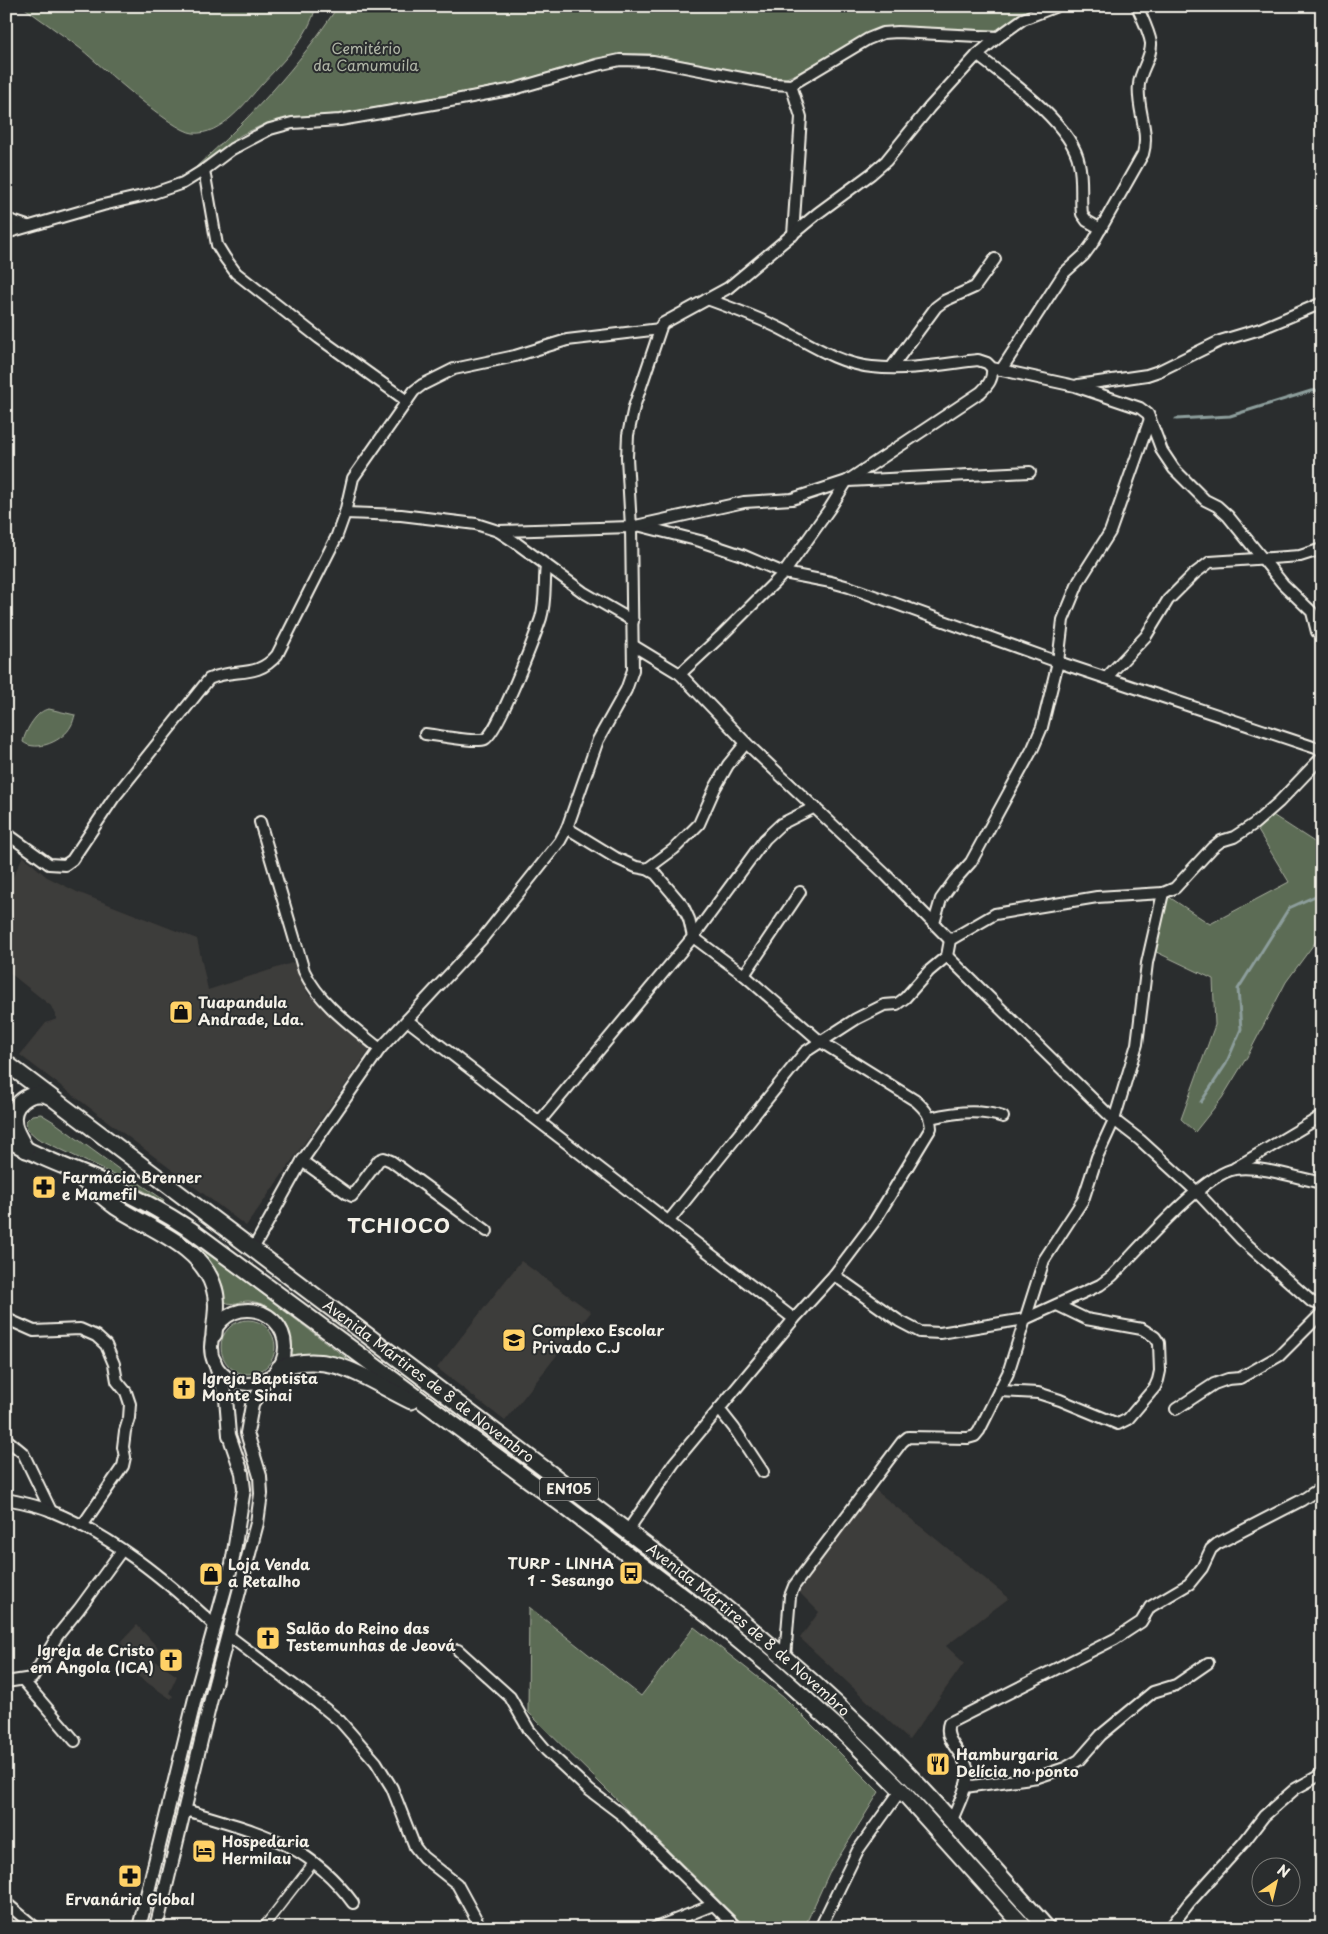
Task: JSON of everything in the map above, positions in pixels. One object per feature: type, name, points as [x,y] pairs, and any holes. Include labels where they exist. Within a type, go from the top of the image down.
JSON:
[{"type":"main road","name":"Avenida Mártires de 8 de Novembro","points":[[6,1064],[707,1593],[785,1657],[866,1731],[1047,1928]]},
{"type":"main road","points":[[27,1151],[14,1126],[13,1118],[16,1109],[20,1103],[32,1094],[41,1093],[50,1096]]},
{"type":"main road","name":"Avenida Mártires de 8 de Novembro","points":[[6,1138],[27,1151],[134,1197],[190,1230],[564,1506],[738,1640],[848,1737],[901,1790],[1025,1928]]},
{"type":"main road","points":[[72,1171],[115,1206],[194,1255],[210,1277],[215,1290],[217,1302],[214,1334]]},
{"type":"main road","points":[[278,1368],[307,1361],[331,1363],[361,1375],[446,1418]]},
{"type":"street","points":[[253,1249],[302,1161],[380,1049],[482,939],[560,841],[567,828],[598,740],[628,684],[633,670],[636,526],[626,457],[628,435],[634,407],[660,329],[666,320],[728,288],[818,213],[871,174],[886,160],[929,108],[977,55],[998,36],[1023,20],[1057,6]]},
{"type":"street","points":[[680,674],[784,573],[847,481],[981,392],[989,384],[997,369],[1064,273],[1084,256],[1143,154],[1146,144],[1138,95],[1142,71],[1151,48],[1138,6]]},
{"type":"street","points":[[6,233],[103,205],[150,194],[182,183],[204,170],[232,149],[270,128],[340,120],[465,99],[514,89],[597,64],[620,60],[653,61],[773,84],[791,84],[868,39],[883,33],[998,36]]},
{"type":"street","points":[[977,55],[1012,82],[1062,128],[1080,163],[1082,214],[1087,221],[1101,229]]},
{"type":"street","points":[[791,84],[802,117],[793,235]]},
{"type":"street","points":[[204,170],[217,245],[236,273],[319,338],[407,401]]},
{"type":"street","points":[[6,219],[27,226]]},
{"type":"street","points":[[891,368],[936,308],[944,301],[976,287],[995,259]]},
{"type":"street","points":[[707,299],[751,315],[832,355],[870,367],[891,368],[978,360],[997,369],[1075,386],[1140,408],[1148,414],[1162,451],[1174,469],[1205,500],[1217,506],[1228,516],[1283,584],[1312,612],[1317,632]]},
{"type":"street","points":[[1075,386],[1147,375],[1159,371],[1220,341],[1260,329],[1322,303]]},
{"type":"street","points":[[6,833],[49,864],[65,865],[72,860],[113,799],[209,679],[217,675],[261,669],[269,664],[277,655],[336,538],[345,514],[353,478],[414,391],[454,369],[515,356],[567,340],[660,329]]},
{"type":"street","points":[[934,923],[941,899],[971,862],[1033,748],[1042,727],[1058,662],[1063,620],[1070,601],[1094,556],[1110,532],[1150,419]]},
{"type":"street","points":[[498,532],[636,526],[744,502],[792,499],[847,481],[1030,472]]},
{"type":"street","points":[[345,514],[401,515],[476,524],[498,532],[584,592],[633,621]]},
{"type":"street","points":[[636,526],[700,541],[742,555],[784,573],[849,587],[1058,662],[1322,750]]},
{"type":"street","points":[[1106,678],[1146,636],[1168,600],[1194,574],[1210,562],[1263,560],[1300,556],[1322,549]]},
{"type":"street","points":[[425,734],[473,740],[485,739],[492,732],[501,716],[542,616],[546,565]]},
{"type":"street","points":[[634,646],[680,674],[746,743],[815,807],[950,940]]},
{"type":"street","points":[[647,869],[674,849],[699,824],[715,788],[728,765],[746,743]]},
{"type":"street","points":[[668,1222],[805,1052],[856,1019],[884,1005],[896,1004],[906,998],[929,971],[947,956],[950,940],[995,914],[1097,897],[1163,893],[1175,888],[1212,848],[1221,841],[1234,838],[1254,824],[1279,802],[1322,757]]},
{"type":"street","points":[[540,1121],[693,937],[772,831],[781,824],[815,807]]},
{"type":"street","points":[[260,822],[304,971],[312,986],[323,1000],[380,1049]]},
{"type":"street","points":[[567,828],[616,858],[636,868],[647,869],[656,874],[683,906],[689,919],[693,937],[744,975],[821,1042],[926,1109],[930,1118],[931,1128],[879,1214],[834,1275],[794,1319],[674,1463],[626,1533]]},
{"type":"street","points":[[744,975],[800,892]]},
{"type":"street","points":[[785,1657],[790,1596],[794,1586],[902,1442],[908,1438],[968,1438],[975,1436],[999,1391],[1008,1372],[1044,1260],[1083,1200],[1097,1157],[1114,1120],[1137,1044],[1147,963],[1163,893]]},
{"type":"street","points":[[947,956],[1114,1120],[1140,1140],[1196,1191],[1241,1239],[1312,1302],[1322,1305]]},
{"type":"street","points":[[408,1020],[794,1319]]},
{"type":"street","points":[[930,1118],[950,1113],[991,1113],[1003,1117]]},
{"type":"street","points":[[834,1275],[898,1321],[920,1332],[940,1333],[1025,1319],[1100,1285],[1112,1276],[1196,1191],[1219,1175],[1234,1169],[1322,1116]]},
{"type":"street","points":[[302,1161],[352,1196],[378,1160],[384,1158],[487,1231]]},
{"type":"street","points":[[1234,1169],[1250,1168],[1322,1183]]},
{"type":"street","points":[[999,1391],[1044,1395],[1118,1424],[1128,1419],[1154,1387],[1160,1371],[1159,1343],[1155,1337],[1142,1329],[1086,1319],[1057,1305]]},
{"type":"street","points":[[139,1928],[214,1625],[232,1564],[244,1489],[242,1473],[229,1435],[226,1398],[212,1352],[214,1334],[221,1322],[232,1314],[252,1310],[266,1314],[276,1323],[285,1342],[284,1355],[278,1368],[266,1379],[252,1405],[248,1433],[260,1476],[260,1504],[251,1552],[212,1695],[186,1810],[156,1928]]},
{"type":"street","points":[[1176,1408],[1214,1384],[1228,1379],[1240,1378],[1279,1356],[1322,1313]]},
{"type":"street","points":[[7,1319],[34,1330],[80,1329],[96,1336],[106,1345],[114,1364],[117,1381],[126,1392],[130,1404],[125,1432],[123,1466],[82,1526]]},
{"type":"street","points":[[214,1360],[223,1373],[236,1382],[251,1384],[266,1379]]},
{"type":"street","points":[[719,1409],[763,1472]]},
{"type":"street","points":[[6,1439],[23,1453],[51,1511]]},
{"type":"street","points":[[951,1823],[968,1775],[963,1757],[946,1730],[948,1723],[954,1718],[1115,1639],[1141,1622],[1150,1607],[1189,1584],[1202,1568],[1211,1549],[1217,1544],[1322,1488]]},
{"type":"street","points":[[6,1499],[51,1511],[82,1526],[122,1550],[181,1594],[214,1625]]},
{"type":"street","points":[[6,1682],[32,1678],[58,1634],[79,1609],[122,1550]]},
{"type":"street","points":[[229,1636],[335,1717],[376,1762],[392,1788],[416,1846],[423,1856],[457,1884],[481,1928]]},
{"type":"street","points":[[458,1650],[510,1697],[529,1730],[546,1750],[589,1790],[622,1815],[736,1928]]},
{"type":"street","points":[[965,1787],[1038,1776],[1065,1768],[1079,1760],[1101,1735],[1153,1692],[1176,1685],[1208,1663]]},
{"type":"street","points":[[23,1680],[74,1741]]},
{"type":"street","points":[[1170,1928],[1189,1903],[1244,1842],[1264,1816],[1295,1790],[1322,1774]]},
{"type":"street","points":[[820,1928],[858,1850],[901,1790]]},
{"type":"street","points":[[186,1810],[282,1842],[303,1853],[340,1886],[353,1903]]},
{"type":"street","points":[[267,1928],[265,1925],[314,1862]]},
{"type":"street","points":[[6,1903],[36,1928]]},
{"type":"street","points":[[655,1928],[713,1905]]},
{"type":"shaded area","points":[[23,856],[47,877],[77,892],[197,939],[208,990],[295,962],[308,994],[371,1048],[246,1226],[20,1055],[46,1023],[57,1019],[51,1006],[6,970],[6,891]]},
{"type":"shaded area","name":"Complexo Escolar Privado C.J","points":[[521,1261],[591,1312],[505,1421],[437,1368]]},
{"type":"shaded area","points":[[874,1489],[1009,1598],[946,1646],[964,1663],[909,1740],[800,1638],[819,1612],[799,1592]]},
{"type":"shaded area","points":[[137,1625],[158,1648],[151,1658],[177,1676],[169,1693],[173,1696],[171,1699],[136,1675],[141,1662],[120,1643]]},
{"type":"green space","points":[[22,6],[316,6],[308,28],[294,48],[241,108],[223,124],[203,132],[193,133],[183,130],[154,110],[81,49]]},
{"type":"green space","name":"Cemitério da Camumuila","points":[[338,6],[1039,6],[1027,10],[998,30],[895,27],[876,30],[786,78],[651,54],[622,54],[596,58],[514,83],[339,114],[267,123],[241,135],[196,167],[254,111],[290,71]]},
{"type":"green space","points":[[49,709],[75,715],[68,731],[56,740],[42,745],[35,746],[23,742],[32,722],[40,713]]},
{"type":"green space","points":[[1268,812],[1322,847],[1322,933],[1286,982],[1247,1057],[1222,1098],[1195,1132],[1181,1119],[1215,1025],[1213,979],[1150,949],[1163,893],[1210,924],[1289,882],[1254,824]]},
{"type":"green space","points":[[41,1114],[164,1200],[163,1202],[127,1181],[37,1138],[27,1129],[26,1121],[32,1115]]},
{"type":"green space","points":[[182,1237],[228,1268],[353,1363],[323,1354],[292,1356],[290,1333],[279,1315],[268,1307],[255,1302],[248,1301],[231,1304],[225,1302],[223,1286],[212,1264]]},
{"type":"green space","points":[[248,1320],[258,1322],[267,1328],[273,1337],[275,1347],[273,1357],[267,1366],[258,1372],[248,1374],[238,1372],[229,1366],[223,1357],[221,1347],[223,1337],[229,1328],[238,1322]]},
{"type":"green space","points":[[529,1607],[641,1696],[694,1627],[788,1701],[879,1792],[829,1873],[804,1928],[747,1928],[528,1712]]},
{"type":"waterway","points":[[1176,419],[1230,416],[1311,391],[1322,390]]},
{"type":"waterway","points":[[1201,1102],[1226,1064],[1241,1029],[1238,989],[1289,908],[1322,893]]},
{"type":"place","name":"Tuapandula Andrade, Lda.","points":[[181,1012]]},
{"type":"place","name":"Farmácia Brenner e Mamefil","points":[[44,1187]]},
{"type":"place","name":"Complexo Escolar Privado C.J","points":[[514,1340]]},
{"type":"place","name":"Igreja Baptista Monte Sinai","points":[[184,1388]]},
{"type":"place","name":"TURP - LINHA 1 - Sesango","points":[[631,1573]]},
{"type":"place","name":"Loja Venda a Retalho","points":[[211,1574]]},
{"type":"place","name":"Salão do Reino das Testemunhas de Jeová","points":[[268,1638]]},
{"type":"place","name":"Igreja de Cristo em Angola (ICA)","points":[[171,1660]]},
{"type":"place","name":"Hamburgaria Delícia no ponto","points":[[938,1764]]},
{"type":"place","name":"Hospedaria Hermilau","points":[[204,1851]]},
{"type":"place","name":"Ervanária Global","points":[[130,1876]]},
{"type":"district","name":"TCHIOCO","points":[[399,1226]]}]
